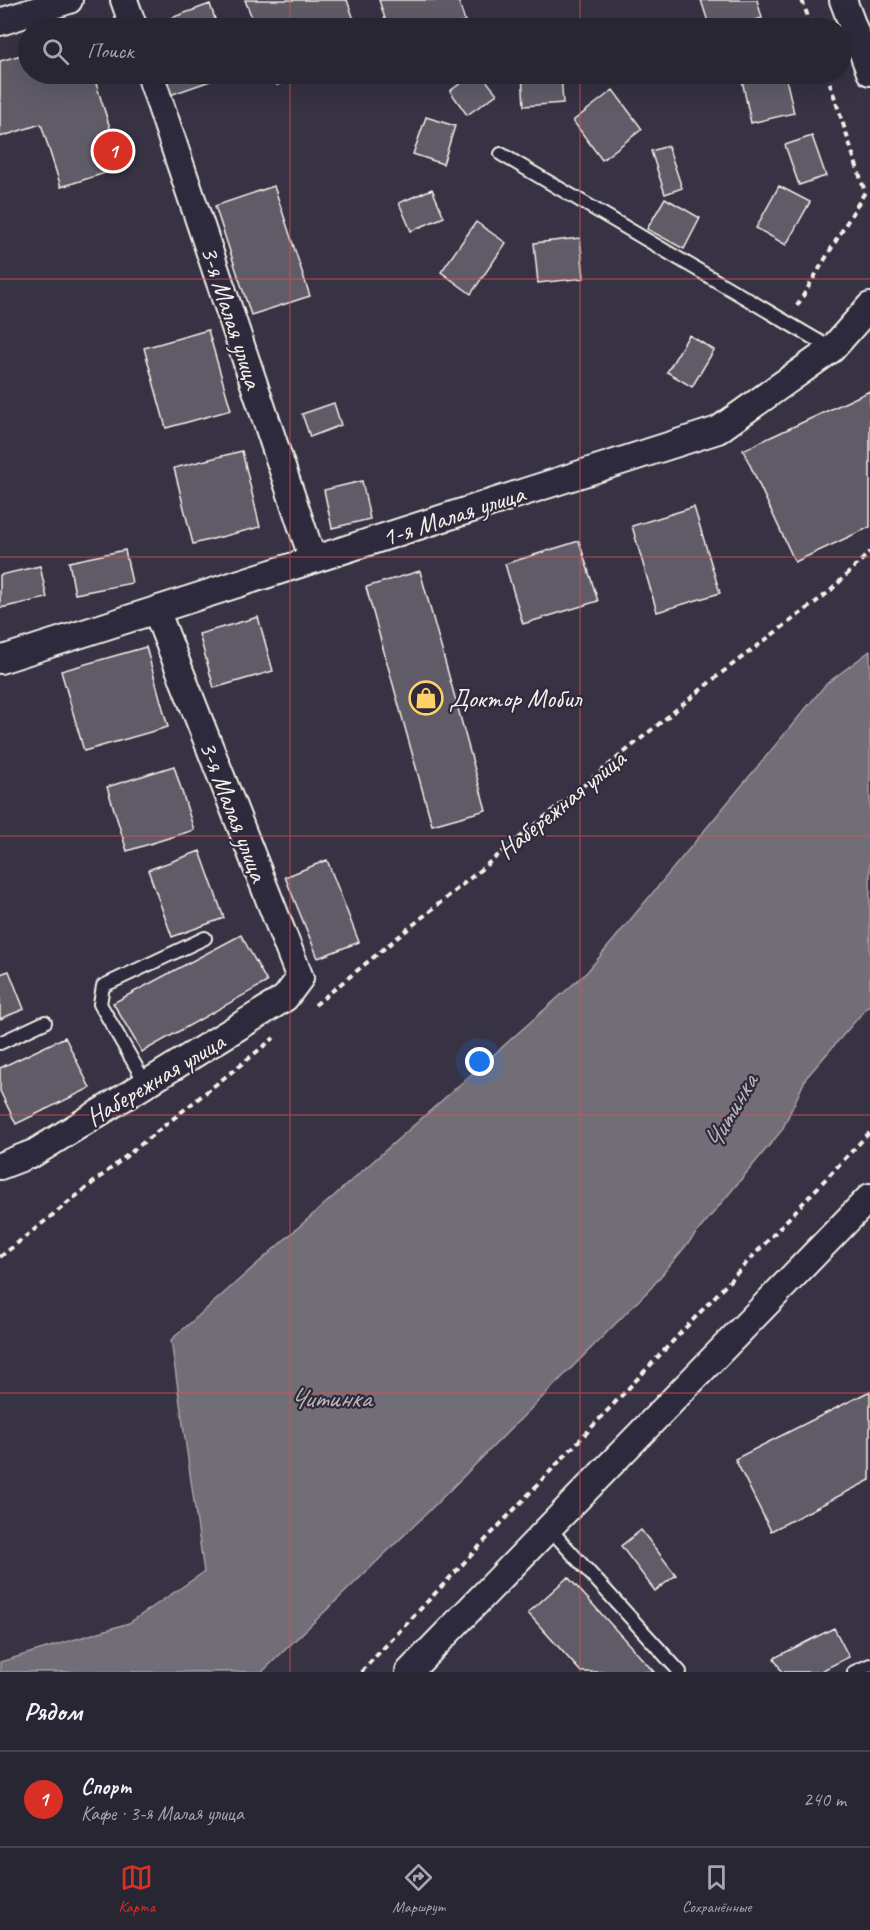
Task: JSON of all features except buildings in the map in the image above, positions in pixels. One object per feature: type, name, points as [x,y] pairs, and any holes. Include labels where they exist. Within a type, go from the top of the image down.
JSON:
[{"type":"street","points":[[0,22],[69,0]]},
{"type":"street","points":[[124,0],[130,18]]},
{"type":"street","points":[[843,0],[850,18]]},
{"type":"street","points":[[852,24],[870,72]]},
{"type":"street","name":"3-я Малая улица","points":[[153,84],[313,560]]},
{"type":"street","name":"1-я Малая улица","points":[[0,660],[718,430],[832,349],[870,306]]},
{"type":"street","name":"3-я Малая улица","points":[[156,610],[300,978]]},
{"type":"street","name":"Набережная улица","points":[[2,1158],[34,1153],[285,998],[300,978]]},
{"type":"street","points":[[409,1672],[870,1197]]},
{"type":"lane","points":[[501,154],[832,349]]},
{"type":"lane","points":[[146,1084],[100,1004],[104,986],[205,938]]},
{"type":"lane","points":[[0,1043],[45,1022]]},
{"type":"lane","points":[[548,1527],[680,1672]]},
{"type":"lane","points":[[854,1672],[870,1665]]},
{"type":"path","points":[[802,0],[808,18]]},
{"type":"path","points":[[788,322],[865,192],[830,84]]},
{"type":"path","name":"Набережная улица","points":[[307,1012],[720,674],[829,592],[870,552]]},
{"type":"path","name":"Набережная улица","points":[[0,1257],[279,1034]]},
{"type":"path","points":[[361,1672],[870,1132]]},
{"type":"water","name":"Читинка","points":[[870,651],[870,1004],[806,1078],[782,1130],[651,1288],[421,1519],[262,1672],[0,1672],[0,1662],[129,1623],[204,1572],[171,1340],[587,972],[826,684]]},
{"type":"place","name":"Спорт","points":[[113,151]]},
{"type":"place","name":"Доктор Мобил","points":[[426,698]]}]
